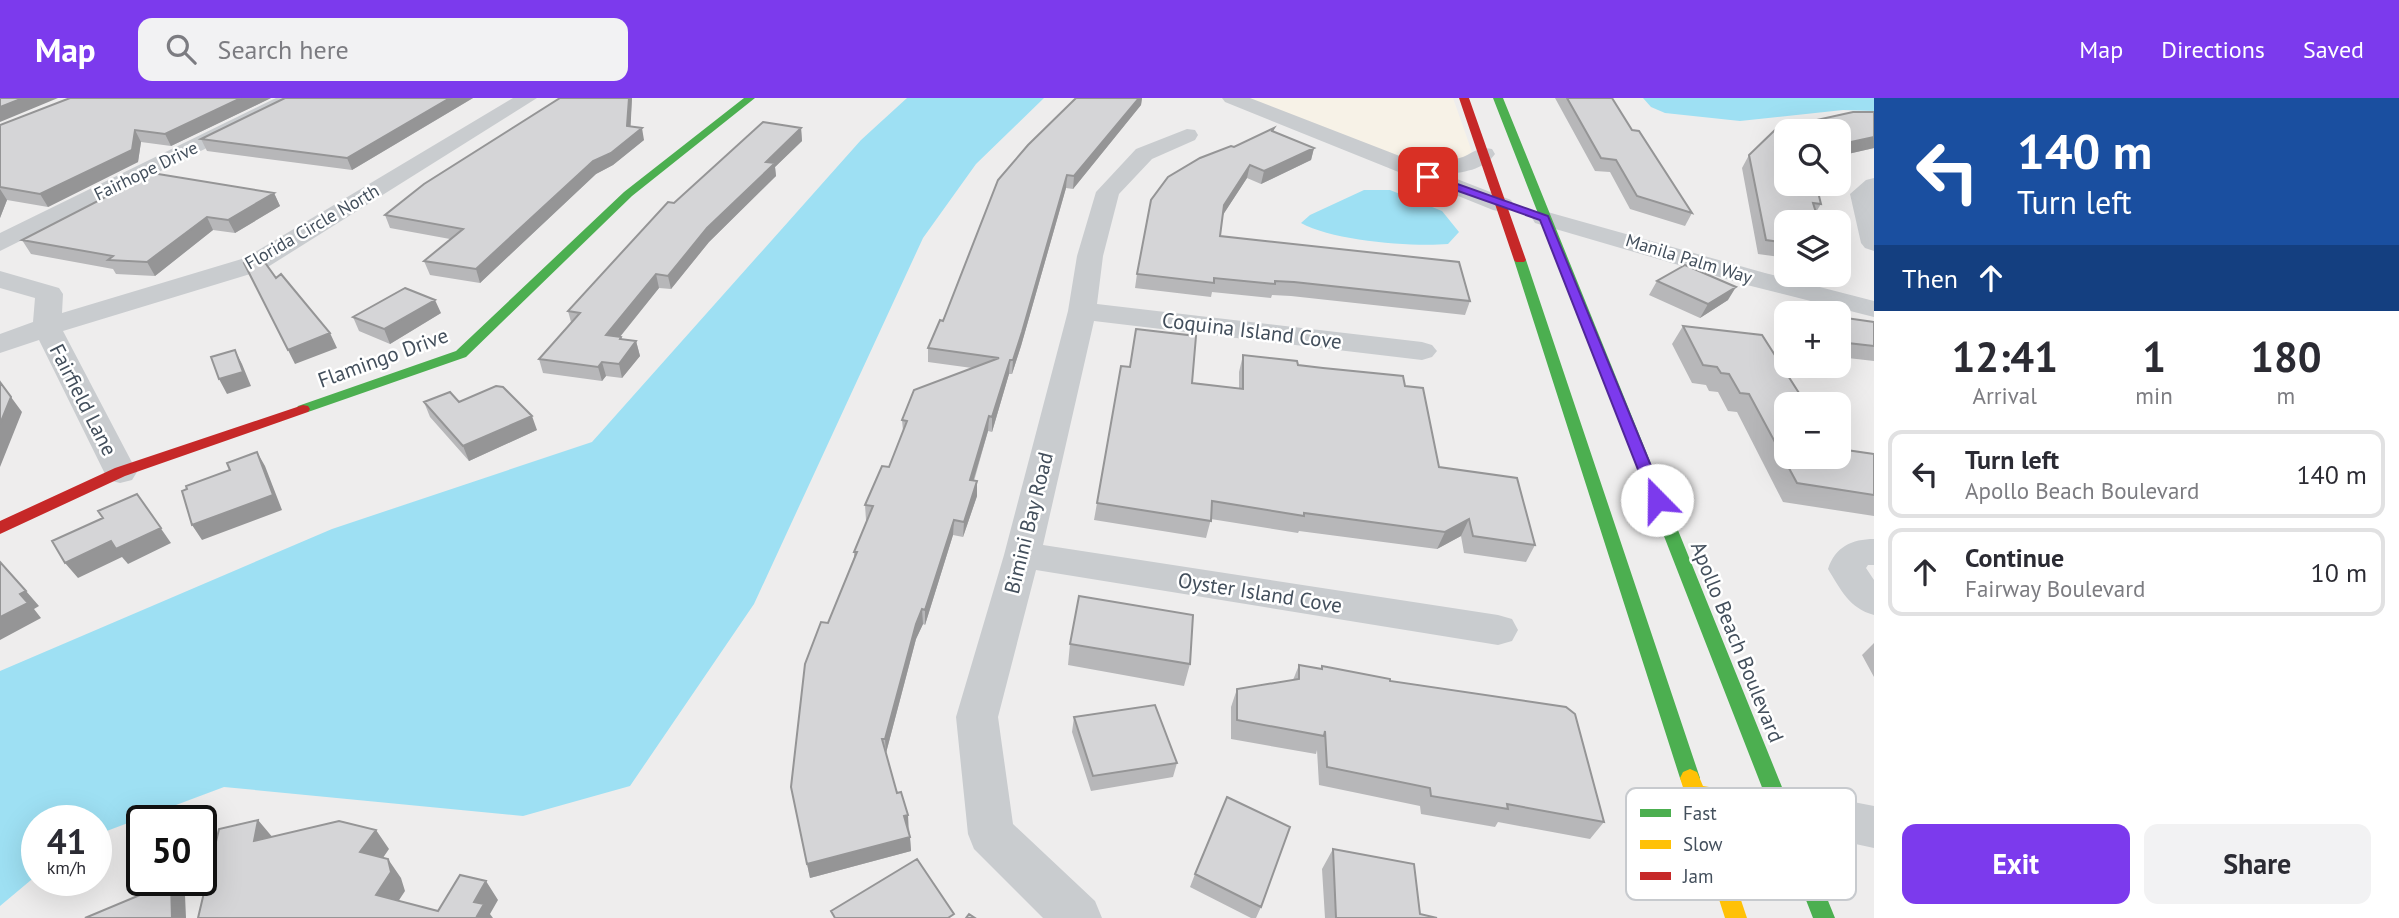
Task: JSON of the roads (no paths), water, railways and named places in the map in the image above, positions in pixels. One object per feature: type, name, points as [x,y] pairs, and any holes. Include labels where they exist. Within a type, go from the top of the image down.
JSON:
[{"type":"main road","name":"Flamingo Drive","points":[[0,528],[120,472],[460,354],[628,194],[750,98]]},
{"type":"main road","points":[[1464,98],[1502,205],[1693,788]]},
{"type":"main road","name":"Apollo Beach Boulevard","points":[[1497,98],[1773,788]]},
{"type":"main road","points":[[1502,205],[1544,218]]},
{"type":"main road","points":[[1730,900],[1736,918]]},
{"type":"main road","name":"Apollo Beach Boulevard","points":[[1817,900],[1824,918]]},
{"type":"street","name":"Fairhope Drive","points":[[0,243],[292,98]]},
{"type":"street","name":"Florida Circle North","points":[[0,344],[254,264],[527,98]]},
{"type":"street","points":[[1232,98],[1502,205]]},
{"type":"street","name":"Bimini Bay Road","points":[[1077,918],[991,834],[977,717],[1022,555],[1082,312],[1090,257],[1108,192],[1144,154],[1188,135]]},
{"type":"street","points":[[1378,158],[1432,167],[1474,163],[1484,154]]},
{"type":"street","points":[[1874,186],[1862,194],[1874,243]]},
{"type":"street","name":"Manila Palm Way","points":[[1544,218],[1756,279],[1874,309]]},
{"type":"street","name":"Fairfield Lane","points":[[0,279],[49,294],[47,327],[120,472]]},
{"type":"street","name":"Coquina Island Cove","points":[[1082,312],[1422,351]]},
{"type":"street","points":[[1874,552],[1855,554],[1848,560],[1847,569],[1861,591],[1874,601]]},
{"type":"street","name":"Oyster Island Cove","points":[[1022,555],[1498,630]]},
{"type":"street","points":[[1856,823],[1874,827]]},
{"type":"water","points":[[907,98],[1044,98],[976,164],[923,238],[754,604],[630,786],[523,816],[224,787],[176,805],[126,805],[126,824],[112,829],[112,805],[21,805],[21,888],[0,906],[0,671],[332,529],[592,442],[861,140]]},
{"type":"water","points":[[1643,98],[1874,98],[1874,111],[1843,110],[1740,121],[1665,113],[1651,107]]},
{"type":"water","points":[[1364,190],[1390,190],[1442,211],[1459,232],[1448,244],[1414,245],[1352,238],[1301,223],[1310,215]]}]
